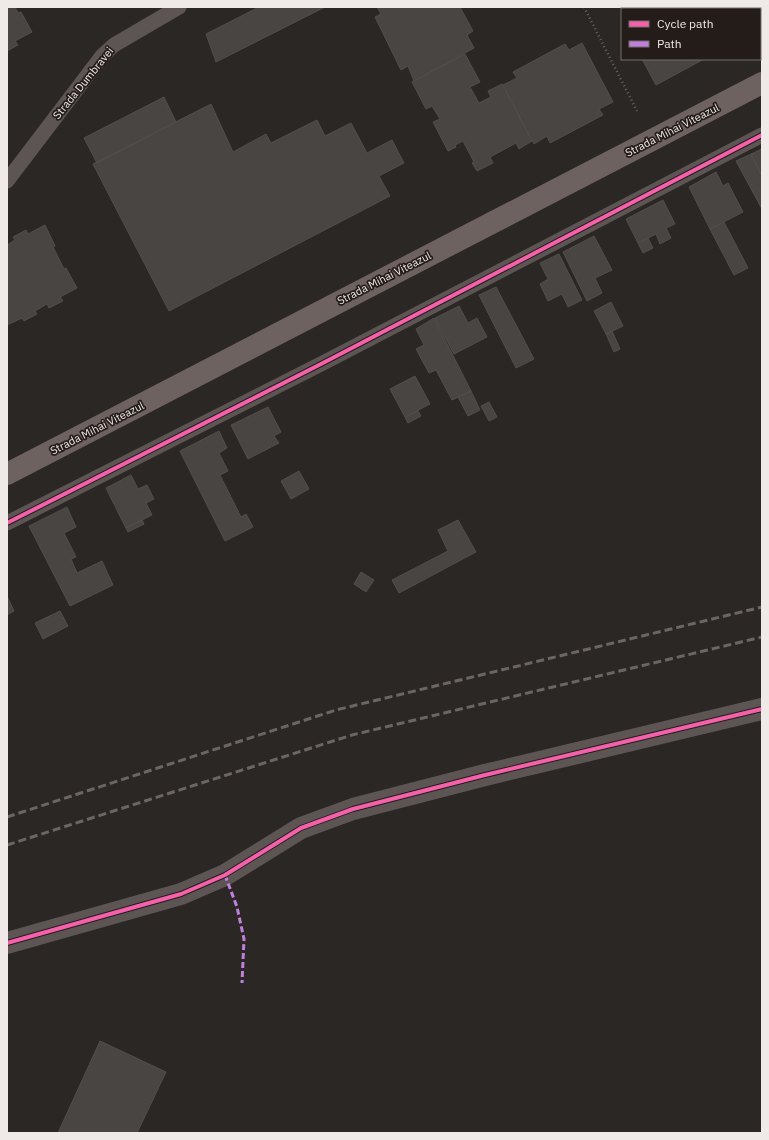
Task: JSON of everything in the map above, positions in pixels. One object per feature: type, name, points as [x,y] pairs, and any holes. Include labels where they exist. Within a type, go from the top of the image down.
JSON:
[{"type":"highway","name":"Strada Mihai Viteazul","points":[[7,474],[762,83]]},
{"type":"street","points":[[7,943],[181,894],[225,875],[301,828],[353,809],[493,773],[762,709]]},
{"type":"lane","name":"Strada Dumbravei","points":[[7,181],[102,56],[114,45],[179,7]]},
{"type":"lane","points":[[7,523],[321,364],[762,135]]},
{"type":"path","points":[[584,7],[637,111]]},
{"type":"building","points":[[7,7],[15,7],[18,13],[21,12],[32,32],[15,41],[18,45],[7,51]]},
{"type":"building","points":[[259,7],[325,7],[216,62],[206,34]]},
{"type":"building","points":[[377,7],[460,7],[473,31],[467,35],[474,48],[414,81],[408,66],[401,70],[375,17],[381,14]]},
{"type":"building","points":[[762,7],[762,28],[761,8],[637,8]]},
{"type":"building","points":[[582,43],[613,102],[599,109],[603,115],[550,143],[547,136],[534,144],[503,85],[517,78],[513,72],[565,44],[569,50]]},
{"type":"building","points":[[465,54],[480,82],[470,87],[479,103],[491,97],[488,91],[502,84],[532,141],[519,149],[516,143],[490,157],[493,163],[477,171],[463,141],[448,151],[433,122],[440,119],[432,106],[426,109],[412,82]]},
{"type":"building","points":[[643,60],[702,60],[656,85]]},
{"type":"building","points":[[164,97],[176,122],[97,163],[84,138]]},
{"type":"building","points":[[211,104],[233,152],[266,134],[271,143],[317,120],[325,136],[351,123],[367,153],[392,140],[404,163],[379,176],[390,196],[169,311],[93,164]]},
{"type":"building","points":[[762,149],[762,176],[751,154]]},
{"type":"building","points":[[751,154],[762,176],[762,209],[736,161]]},
{"type":"building","points":[[716,172],[723,186],[728,183],[743,212],[710,229],[689,187]]},
{"type":"building","points":[[663,200],[675,224],[666,228],[671,238],[660,244],[656,234],[638,243],[626,219]]},
{"type":"building","points":[[724,222],[748,268],[734,275],[710,229]]},
{"type":"building","points":[[45,225],[55,246],[53,247],[64,269],[66,268],[77,288],[60,297],[63,301],[49,308],[47,304],[35,311],[37,314],[24,321],[22,318],[7,325],[7,245],[15,240],[13,237],[26,230],[28,234]]},
{"type":"building","points":[[594,236],[612,270],[595,278],[602,293],[587,301],[563,252]]},
{"type":"building","points":[[648,238],[653,248],[643,253],[638,243]]},
{"type":"building","points":[[559,254],[582,300],[568,307],[562,294],[548,301],[540,284],[548,279],[540,263]]},
{"type":"building","points":[[496,287],[534,359],[516,368],[479,295]]},
{"type":"building","points":[[611,302],[623,326],[606,334],[594,311]]},
{"type":"building","points":[[459,306],[468,323],[477,318],[487,337],[454,354],[435,318]]},
{"type":"building","points":[[434,318],[471,391],[452,400],[436,370],[429,373],[416,349],[424,345],[416,329]]},
{"type":"building","points":[[612,331],[620,349],[614,352],[606,334]]},
{"type":"building","points":[[415,376],[430,404],[405,417],[390,389]]},
{"type":"building","points":[[471,391],[480,410],[468,416],[458,397]]},
{"type":"building","points":[[489,402],[497,417],[489,421],[481,406]]},
{"type":"building","points":[[268,407],[281,432],[274,436],[279,443],[248,459],[231,425]]},
{"type":"building","points":[[418,411],[421,416],[408,423],[405,417]]},
{"type":"building","points":[[219,431],[227,448],[219,453],[228,471],[220,475],[241,517],[246,514],[253,527],[225,541],[180,451]]},
{"type":"building","points":[[299,471],[309,489],[291,499],[281,481]]},
{"type":"building","points":[[131,475],[138,489],[147,485],[154,499],[146,503],[152,515],[126,528],[106,488]]},
{"type":"building","points":[[67,507],[76,527],[64,533],[76,557],[71,559],[77,573],[102,561],[113,585],[70,606],[29,526]]},
{"type":"building","points":[[142,520],[144,524],[128,532],[126,528]]},
{"type":"building","points":[[458,520],[476,552],[399,593],[392,580],[448,551],[438,530]]},
{"type":"building","points":[[361,572],[374,580],[366,592],[354,584]]},
{"type":"building","points":[[7,596],[14,611],[7,615]]},
{"type":"building","points":[[60,611],[68,626],[43,639],[35,623]]},
{"type":"building","points":[[100,1041],[166,1072],[137,1133],[58,1133]]},
{"type":"railway","points":[[7,817],[336,710],[762,607]]},
{"type":"railway","points":[[7,845],[352,735],[762,637]]},
{"type":"marked path","points":[[225,875],[237,907],[244,939],[242,983]]},
{"type":"cycle path","points":[[7,523],[321,364],[762,135]]},
{"type":"cycle path","points":[[7,943],[181,894],[225,875],[301,828],[353,809],[485,775],[762,709]]}]
